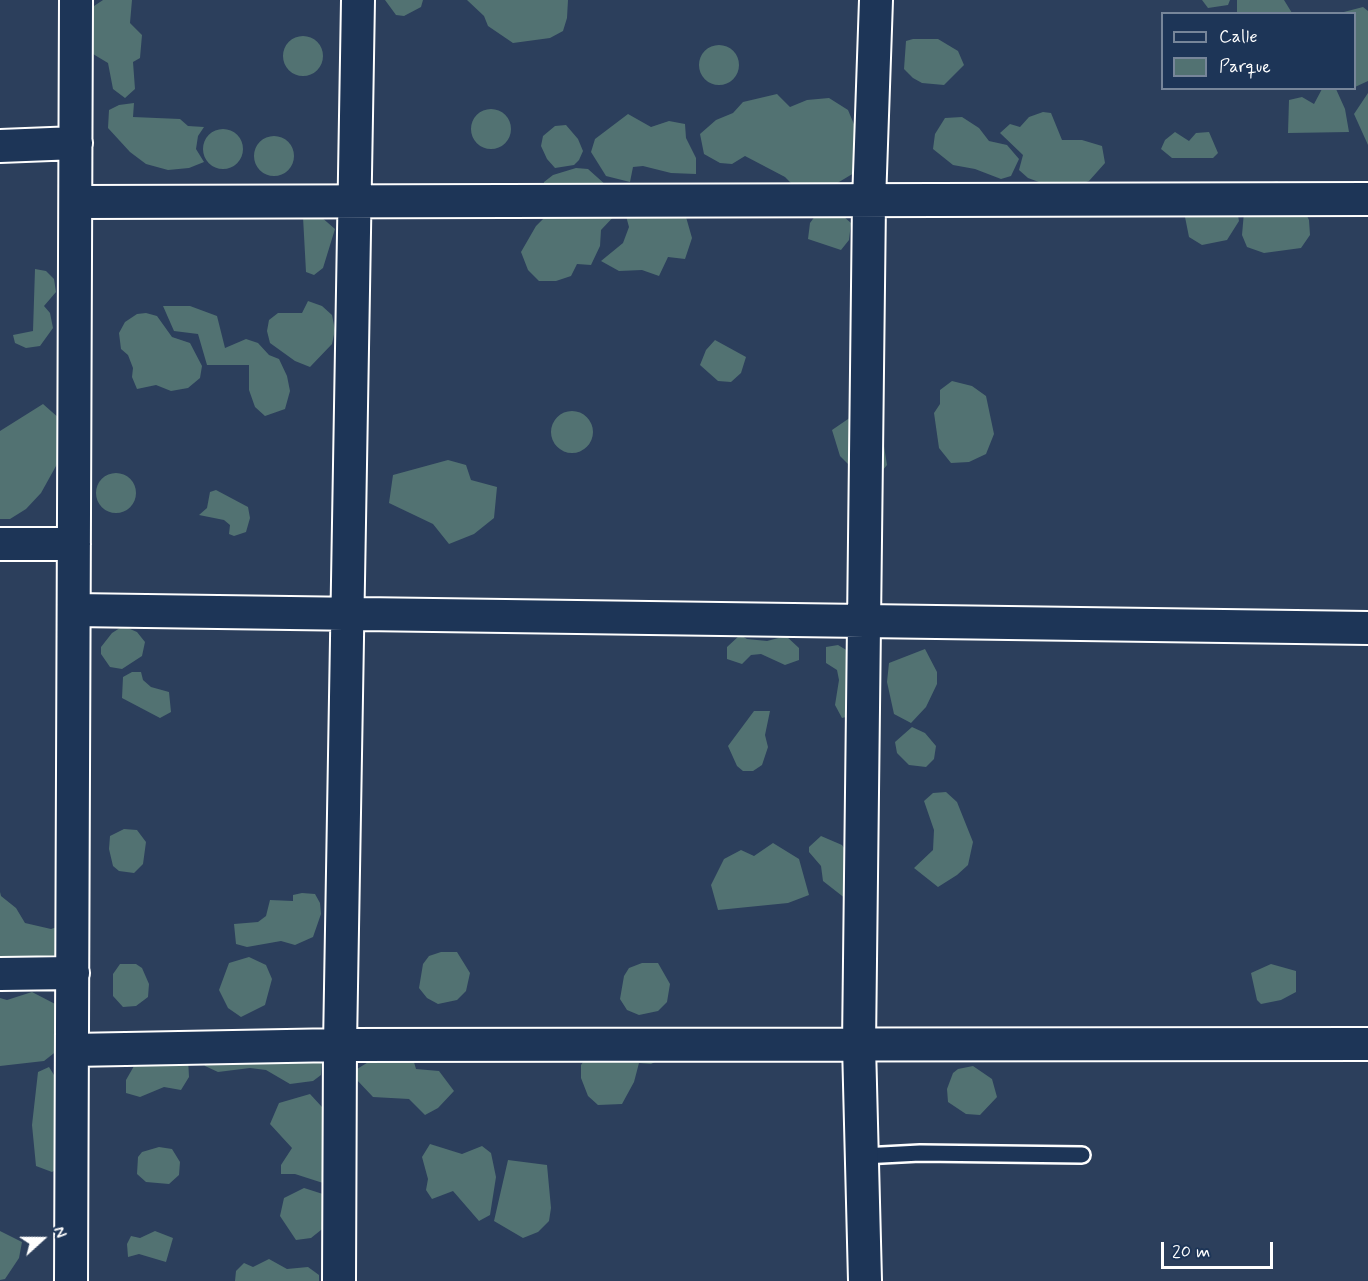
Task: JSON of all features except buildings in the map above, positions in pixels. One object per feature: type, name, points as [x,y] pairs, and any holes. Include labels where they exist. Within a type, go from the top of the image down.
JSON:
[{"type":"street","points":[[71,1281],[76,0]]},
{"type":"street","points":[[339,1281],[340,1046],[358,0]]},
{"type":"street","points":[[865,1281],[859,1046],[869,202],[876,0]]},
{"type":"street","points":[[0,146],[76,143]]},
{"type":"street","points":[[76,202],[869,202],[1368,199]]},
{"type":"street","points":[[0,544],[74,544]]},
{"type":"street","points":[[74,610],[1368,628]]},
{"type":"street","points":[[0,974],[72,973]]},
{"type":"street","points":[[72,1050],[340,1046],[1368,1044]]},
{"type":"lane","points":[[863,1156],[920,1153],[1082,1155]]},
{"type":"green space","points":[[103,0],[132,0],[130,23],[142,35],[140,58],[133,62],[135,89],[125,98],[113,89],[108,63],[93,54],[90,41],[88,10]]},
{"type":"green space","points":[[385,0],[423,0],[421,7],[404,16],[396,15]]},
{"type":"green space","points":[[467,0],[568,0],[567,18],[563,31],[550,38],[513,43],[488,26],[484,16]]},
{"type":"green space","points":[[1202,0],[1230,0],[1228,5],[1208,8]]},
{"type":"green space","points":[[1237,0],[1284,0],[1291,12],[1237,12]]},
{"type":"green space","points":[[1363,7],[1368,11],[1368,81],[1356,87],[1356,12],[1344,12]]},
{"type":"green space","points":[[303,36],[311,37],[317,42],[322,48],[322,64],[317,70],[311,75],[303,76],[295,75],[289,70],[284,64],[283,56],[284,48],[289,42],[295,37]]},
{"type":"green space","points":[[938,39],[958,51],[964,65],[944,85],[922,83],[904,69],[906,41]]},
{"type":"green space","points":[[719,45],[727,46],[733,51],[738,57],[738,73],[733,79],[727,84],[719,85],[711,84],[705,79],[700,73],[699,65],[700,57],[705,51],[711,46]]},
{"type":"green space","points":[[1321,90],[1336,90],[1345,109],[1349,132],[1288,133],[1289,100],[1302,97],[1314,104]]},
{"type":"green space","points":[[1368,93],[1368,145],[1354,114]]},
{"type":"green space","points":[[777,94],[790,107],[807,100],[829,98],[848,110],[864,148],[864,162],[854,173],[834,185],[809,190],[792,184],[785,177],[745,156],[732,164],[720,163],[704,154],[700,134],[716,120],[733,113],[743,102]]},
{"type":"green space","points":[[134,103],[133,117],[180,119],[188,126],[204,127],[198,136],[196,149],[204,162],[189,168],[168,170],[146,164],[130,152],[108,128],[109,110],[119,105]]},
{"type":"green space","points":[[491,109],[499,110],[505,115],[510,121],[510,137],[505,143],[499,148],[491,149],[483,148],[477,143],[472,137],[471,129],[472,121],[477,115],[483,110]]},
{"type":"green space","points":[[1043,112],[1051,113],[1062,140],[1082,140],[1102,146],[1105,163],[1089,181],[1070,188],[1047,185],[1028,178],[1019,170],[1023,155],[1000,133],[1010,124],[1020,127],[1029,117]]},
{"type":"green space","points":[[628,114],[651,127],[669,121],[685,124],[686,138],[696,158],[696,174],[671,173],[643,166],[633,167],[630,182],[606,176],[591,152],[595,139]]},
{"type":"green space","points":[[962,117],[979,128],[989,141],[1007,145],[1019,159],[1011,176],[1001,179],[975,169],[953,165],[933,149],[935,134],[945,118]]},
{"type":"green space","points":[[566,125],[578,139],[583,151],[574,165],[555,168],[547,159],[541,146],[543,136],[555,126]]},
{"type":"green space","points":[[223,129],[231,130],[237,135],[242,141],[242,157],[237,163],[231,168],[223,169],[215,168],[209,163],[204,157],[203,149],[204,141],[209,135],[215,130]]},
{"type":"green space","points":[[1175,132],[1189,141],[1196,133],[1209,132],[1218,153],[1213,158],[1172,158],[1161,149],[1165,140]]},
{"type":"green space","points":[[274,136],[282,137],[288,142],[293,148],[293,164],[288,170],[282,175],[274,176],[266,175],[260,170],[255,164],[254,156],[255,148],[260,142],[266,137]]},
{"type":"green space","points":[[576,168],[588,169],[607,186],[618,212],[601,230],[600,246],[591,265],[577,264],[571,276],[556,281],[539,281],[528,270],[521,252],[536,226],[546,216],[542,194],[544,182],[553,175]]},
{"type":"green space","points":[[1277,181],[1295,192],[1309,220],[1310,235],[1301,248],[1264,253],[1247,247],[1242,235],[1244,212],[1255,186]]},
{"type":"green space","points":[[666,195],[686,217],[692,238],[685,259],[668,257],[659,276],[642,270],[619,271],[601,261],[623,243],[629,227],[626,216]]},
{"type":"green space","points":[[1236,205],[1239,221],[1227,240],[1202,245],[1189,237],[1184,212]]},
{"type":"green space","points":[[818,212],[843,216],[851,223],[849,240],[841,250],[808,239],[810,223]]},
{"type":"green space","points":[[320,216],[335,229],[323,268],[314,275],[306,272],[303,217],[293,217]]},
{"type":"green space","points":[[35,269],[46,271],[54,279],[56,292],[44,306],[50,313],[53,328],[40,346],[26,348],[15,343],[13,335],[33,331]]},
{"type":"green space","points":[[308,301],[322,306],[332,315],[335,330],[332,344],[310,367],[295,361],[270,343],[267,331],[269,320],[278,313],[302,313]]},
{"type":"green space","points":[[163,306],[190,306],[217,316],[225,348],[246,339],[258,343],[269,355],[279,359],[287,376],[290,391],[285,409],[265,416],[255,407],[249,390],[249,365],[207,365],[198,334],[174,331]]},
{"type":"green space","points":[[146,313],[157,316],[172,337],[190,343],[202,366],[200,378],[188,388],[171,391],[156,385],[137,389],[128,355],[121,349],[119,333],[125,322],[137,314]]},
{"type":"green space","points":[[715,340],[746,357],[741,373],[731,382],[718,381],[700,365],[706,350]]},
{"type":"green space","points":[[952,381],[972,386],[986,396],[994,434],[986,454],[969,462],[951,463],[939,448],[934,413],[940,404],[940,390]]},
{"type":"green space","points":[[43,404],[60,419],[61,457],[41,493],[26,509],[10,519],[0,519],[0,431]]},
{"type":"green space","points":[[572,411],[587,417],[593,432],[587,447],[572,453],[557,447],[551,432],[557,417]]},
{"type":"green space","points":[[851,417],[868,418],[884,446],[887,465],[879,475],[861,477],[840,456],[832,430]]},
{"type":"green space","points":[[448,460],[466,465],[471,480],[497,487],[494,518],[474,534],[449,544],[433,524],[389,503],[393,475]]},
{"type":"green space","points":[[116,473],[124,474],[130,479],[135,485],[135,501],[130,507],[124,512],[116,513],[108,512],[102,507],[97,501],[96,493],[97,485],[102,479],[108,474]]},
{"type":"green space","points":[[216,490],[248,507],[250,518],[246,532],[234,536],[229,534],[230,525],[224,520],[199,515],[207,508],[210,492]]},
{"type":"green space","points":[[123,626],[137,632],[145,642],[142,656],[122,669],[110,667],[101,654],[101,647],[112,633]]},
{"type":"green space","points":[[740,635],[747,639],[767,641],[786,636],[799,648],[799,660],[785,665],[761,654],[751,655],[742,664],[727,659],[727,647]]},
{"type":"green space","points":[[838,645],[853,654],[854,715],[842,718],[835,705],[839,680],[837,670],[826,663],[826,647]]},
{"type":"green space","points":[[925,649],[937,672],[937,684],[926,707],[911,723],[894,714],[887,682],[889,663]]},
{"type":"green space","points":[[132,672],[141,672],[143,680],[151,687],[169,692],[171,712],[160,718],[122,698],[123,677]]},
{"type":"green space","points":[[754,711],[770,711],[765,735],[768,747],[762,765],[753,771],[743,771],[737,766],[728,746]]},
{"type":"green space","points":[[912,727],[925,733],[936,746],[934,759],[926,767],[909,765],[897,753],[895,742]]},
{"type":"green space","points":[[946,792],[957,802],[973,842],[968,865],[938,887],[914,868],[933,850],[934,830],[924,801],[933,793]]},
{"type":"green space","points":[[124,829],[137,830],[146,842],[143,864],[134,873],[119,871],[113,866],[109,849],[110,836]]},
{"type":"green space","points":[[821,836],[842,845],[851,858],[846,899],[823,881],[821,866],[809,852],[809,847]]},
{"type":"green space","points":[[773,843],[799,859],[809,895],[788,903],[718,910],[711,885],[724,859],[741,850],[754,856]]},
{"type":"green space","points":[[0,892],[1,896],[16,908],[25,923],[51,929],[60,926],[73,973],[22,990],[0,992]]},
{"type":"green space","points":[[315,894],[320,903],[321,914],[313,937],[295,945],[281,941],[247,947],[236,944],[234,924],[258,922],[266,916],[270,900],[293,901],[293,895]]},
{"type":"green space","points":[[441,952],[457,952],[470,973],[466,991],[457,1000],[438,1004],[427,998],[419,988],[423,964],[429,956]]},
{"type":"green space","points":[[249,957],[266,965],[272,979],[265,1005],[241,1017],[228,1008],[219,990],[229,963]]},
{"type":"green space","points":[[642,963],[658,963],[670,984],[667,1002],[658,1011],[639,1015],[627,1010],[620,999],[624,976],[629,968]]},
{"type":"green space","points":[[120,964],[136,964],[142,968],[149,984],[148,997],[136,1006],[123,1007],[113,996],[113,974]]},
{"type":"green space","points":[[1271,964],[1296,971],[1296,992],[1281,1000],[1261,1004],[1257,1000],[1251,973]]},
{"type":"green space","points":[[32,992],[59,1006],[58,1050],[44,1061],[0,1066],[0,998],[7,1000]]},
{"type":"green space","points":[[323,1047],[321,1075],[313,1081],[290,1084],[266,1070],[250,1068],[218,1072],[205,1066],[197,1054]]},
{"type":"green space","points":[[411,1052],[416,1069],[439,1071],[454,1091],[438,1108],[425,1115],[409,1099],[373,1097],[356,1079],[357,1069],[370,1061],[392,1053]]},
{"type":"green space","points":[[188,1058],[189,1077],[181,1090],[164,1087],[140,1097],[126,1093],[126,1080],[134,1066],[148,1061]]},
{"type":"green space","points":[[663,1058],[651,1064],[639,1063],[634,1082],[622,1104],[598,1105],[588,1096],[581,1078],[581,1065],[585,1059]]},
{"type":"green space","points":[[973,1066],[992,1079],[997,1097],[980,1115],[966,1114],[948,1102],[947,1089],[953,1073],[958,1069]]},
{"type":"green space","points":[[49,1067],[64,1091],[63,1165],[52,1172],[36,1166],[32,1125],[38,1072]]},
{"type":"green space","points":[[310,1094],[322,1107],[322,1118],[341,1170],[323,1183],[295,1174],[281,1174],[281,1165],[292,1148],[270,1124],[279,1103]]},
{"type":"green space","points":[[430,1144],[462,1154],[482,1146],[491,1153],[496,1177],[490,1215],[479,1221],[453,1191],[432,1199],[426,1190],[428,1179],[422,1157]]},
{"type":"green space","points":[[159,1147],[172,1149],[180,1162],[179,1175],[169,1184],[146,1182],[137,1174],[138,1157],[142,1152]]},
{"type":"green space","points":[[508,1160],[547,1165],[551,1208],[549,1221],[538,1232],[523,1238],[494,1221]]},
{"type":"green space","points":[[304,1188],[326,1195],[326,1226],[311,1238],[296,1240],[280,1216],[284,1198]]},
{"type":"green space","points":[[0,1231],[22,1242],[19,1258],[5,1279],[0,1280]]},
{"type":"green space","points":[[155,1231],[173,1238],[166,1262],[139,1254],[128,1257],[127,1244],[131,1236],[140,1238]]},
{"type":"green space","points":[[269,1259],[287,1269],[308,1267],[319,1275],[319,1281],[235,1281],[236,1271],[244,1263],[253,1267]]}]
